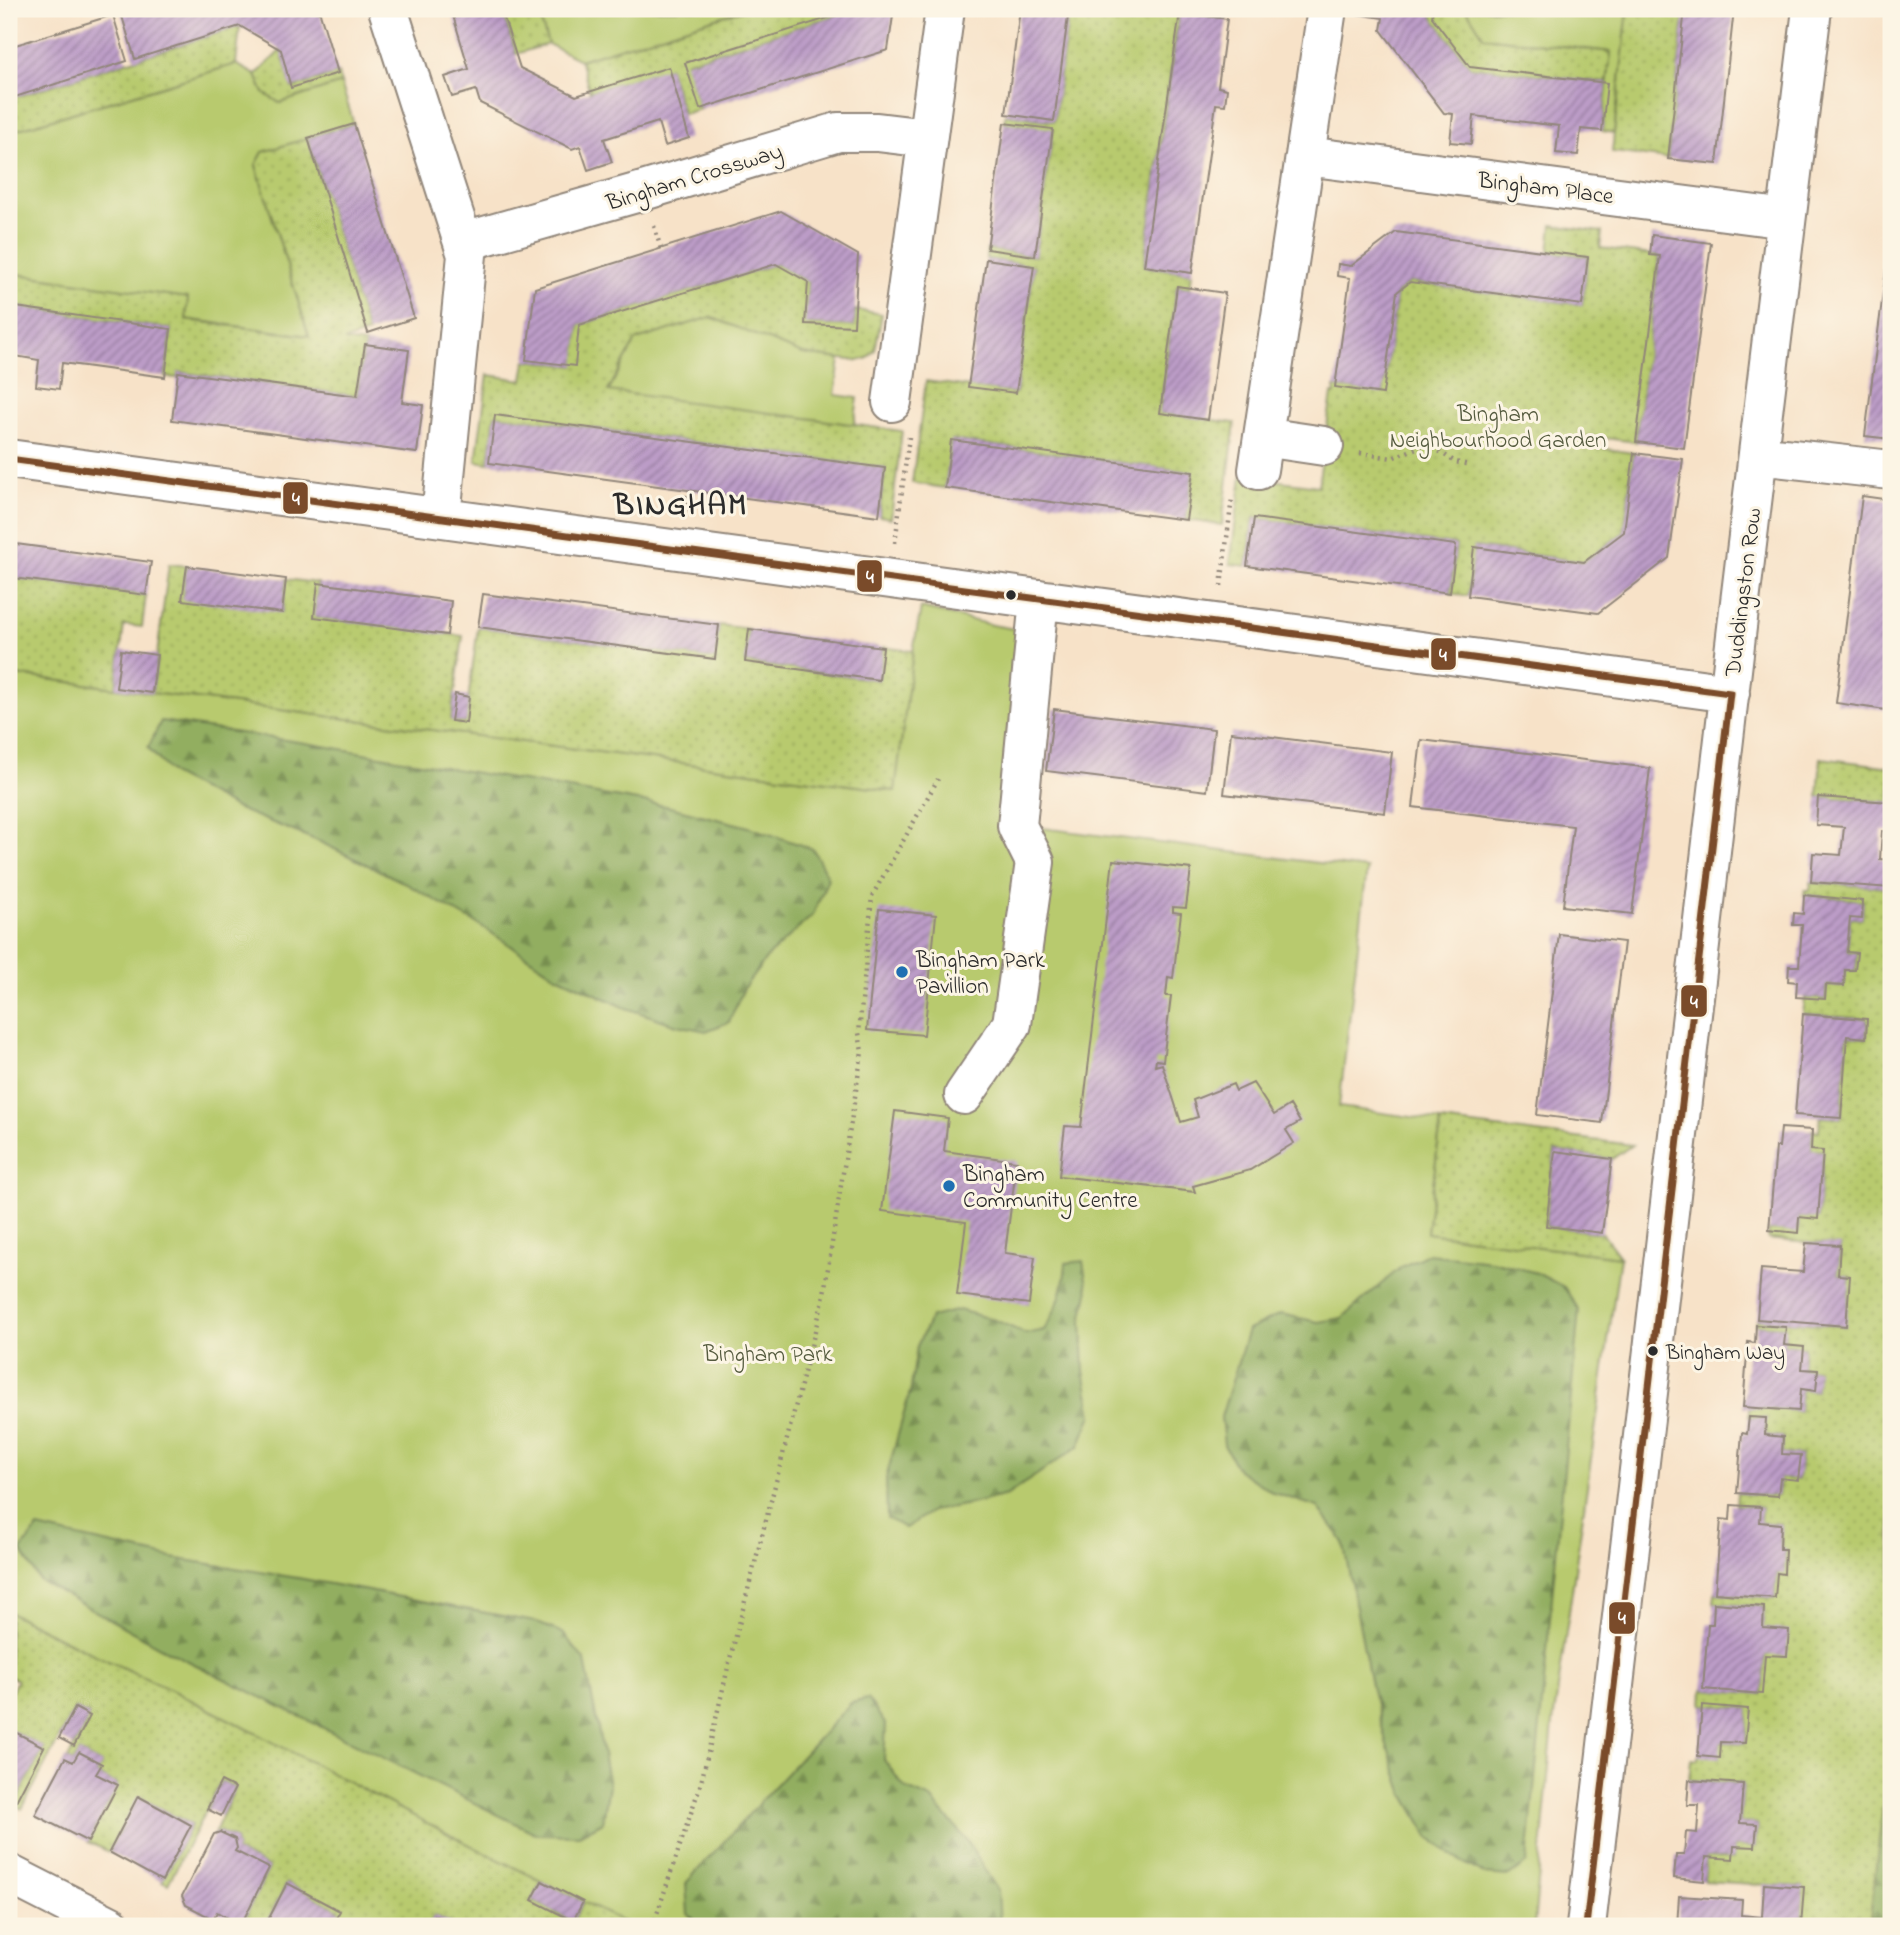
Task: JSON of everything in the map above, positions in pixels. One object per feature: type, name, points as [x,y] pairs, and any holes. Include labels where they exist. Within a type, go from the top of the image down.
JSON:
[{"type":"street","points":[[388,9],[467,255],[442,517]]},
{"type":"street","points":[[892,402],[945,9]]},
{"type":"street","points":[[1324,446],[1261,454],[1327,9]]},
{"type":"street","name":"Duddingston Row","points":[[1587,1926],[1812,9]]},
{"type":"street","name":"Bingham Crossway","points":[[464,242],[838,132],[877,132],[927,138]]},
{"type":"street","name":"Bingham Place","points":[[1306,156],[1786,219]]},
{"type":"street","points":[[1758,455],[1891,470]]},
{"type":"street","points":[[9,459],[1730,693]]},
{"type":"street","points":[[964,1095],[1012,1024],[1035,862],[1017,826],[1039,599]]},
{"type":"street","points":[[9,1874],[111,1926]]},
{"type":"path","points":[[890,578],[913,405],[892,402]]},
{"type":"path","points":[[1324,446],[1392,458],[1430,445],[1455,461],[1470,465]]},
{"type":"path","points":[[1216,623],[1236,467],[1261,454]]},
{"type":"path","points":[[653,1926],[701,1783],[822,1300],[862,1052],[859,1032],[872,895],[938,779]]},
{"type":"green space","points":[[501,9],[537,9],[548,44],[516,54]]},
{"type":"green space","points":[[537,9],[746,9],[580,60],[548,44]]},
{"type":"green space","points":[[746,9],[845,9],[844,13],[686,62],[700,109],[683,114],[669,68],[590,92],[580,60]]},
{"type":"green space","points":[[1069,9],[1229,9],[1227,19],[1179,13],[1144,266],[1192,273],[1190,288],[1177,286],[1160,413],[1235,423],[1222,525],[1186,520],[1192,472],[952,440],[945,488],[912,483],[926,381],[1016,393],[1034,266],[986,259],[987,249],[1035,256],[1053,130],[1004,123],[1006,114],[1054,121]]},
{"type":"green space","points":[[1433,9],[1466,9],[1484,37],[1611,52],[1607,83],[1470,67],[1432,17]]},
{"type":"green space","points":[[1466,9],[1628,9],[1614,133],[1602,131],[1611,52],[1483,37]]},
{"type":"green space","points":[[1628,9],[1685,9],[1668,159],[1612,152]]},
{"type":"green space","points":[[240,26],[236,64],[9,132],[9,99]]},
{"type":"green space","points":[[281,50],[292,88],[338,73],[341,83],[280,103],[264,93],[256,75]]},
{"type":"green space","points":[[236,64],[256,75],[264,93],[280,103],[341,83],[354,124],[263,152],[256,165],[309,336],[185,319],[187,298],[9,273],[9,132]]},
{"type":"green space","points":[[308,138],[368,333],[344,341],[365,344],[357,396],[179,372],[177,378],[165,377],[171,329],[9,306],[9,273],[188,298],[186,320],[309,336],[256,165],[263,152]]},
{"type":"green space","name":"Bingham Neighbourhood Garden","points":[[1552,225],[1602,232],[1600,248],[1660,256],[1636,442],[1588,436],[1594,447],[1634,453],[1624,532],[1584,562],[1475,547],[1468,596],[1450,593],[1456,545],[1254,518],[1247,566],[1230,564],[1242,476],[1318,486],[1335,387],[1383,393],[1397,292],[1410,282],[1582,305],[1588,257],[1549,252]]},
{"type":"green space","points":[[776,264],[808,282],[806,324],[854,326],[855,310],[882,314],[875,350],[868,358],[858,361],[803,354],[711,317],[636,340],[608,391],[902,431],[891,518],[879,516],[885,468],[495,415],[489,463],[476,461],[488,375],[523,380],[526,360],[574,366],[579,325]]},
{"type":"green space","points":[[711,317],[803,354],[840,359],[835,395],[858,398],[854,425],[608,392],[636,340]]},
{"type":"green space","points":[[9,543],[16,544],[12,578],[146,595],[142,627],[124,625],[116,688],[9,674]]},
{"type":"green space","points":[[169,564],[187,566],[183,599],[282,612],[286,579],[318,583],[315,617],[463,636],[451,720],[465,723],[478,627],[714,659],[719,625],[749,629],[746,663],[878,680],[883,647],[913,651],[895,791],[152,693]]},
{"type":"green space","name":"Bingham Park","points":[[921,608],[1026,631],[1002,823],[1367,869],[1339,1107],[1441,1121],[1427,1233],[1620,1257],[1553,1723],[1534,1926],[631,1926],[175,1692],[9,1612],[9,674],[894,791]]},
{"type":"green space","points":[[161,721],[318,745],[666,806],[749,827],[813,849],[828,878],[813,915],[769,955],[744,988],[729,1022],[706,1031],[677,1025],[626,1008],[555,975],[481,926],[401,881],[318,841],[238,809],[173,775],[148,748]]},
{"type":"green space","points":[[1821,758],[1891,767],[1891,802],[1818,797]]},
{"type":"green space","points":[[1811,882],[1891,888],[1891,1734],[1869,1926],[1801,1926],[1803,1887],[1704,1881],[1706,1857],[1733,1859],[1734,1846],[1755,1847],[1757,1824],[1740,1823],[1743,1784],[1689,1780],[1691,1759],[1698,1760],[1698,1756],[1721,1742],[1745,1743],[1748,1709],[1702,1705],[1703,1689],[1762,1694],[1765,1655],[1764,1607],[1714,1603],[1715,1593],[1775,1598],[1777,1573],[1784,1573],[1785,1550],[1780,1549],[1781,1524],[1760,1522],[1761,1507],[1736,1505],[1737,1493],[1778,1496],[1780,1478],[1798,1480],[1801,1455],[1782,1454],[1783,1437],[1765,1435],[1766,1419],[1749,1417],[1749,1407],[1799,1411],[1801,1389],[1816,1391],[1817,1370],[1802,1369],[1804,1347],[1784,1345],[1785,1327],[1756,1325],[1757,1319],[1845,1326],[1850,1276],[1838,1275],[1840,1246],[1768,1239],[1769,1230],[1798,1232],[1799,1217],[1818,1218],[1823,1151],[1811,1150],[1812,1130],[1819,1131],[1820,1117],[1841,1118],[1847,1036],[1866,1038],[1867,1019],[1803,1014],[1805,998],[1825,999],[1826,985],[1844,986],[1845,970],[1855,970],[1857,953],[1847,952],[1850,918],[1862,919],[1863,901],[1804,895],[1805,890],[1810,890]]},
{"type":"green space","points":[[1441,1121],[1632,1145],[1612,1159],[1555,1151],[1546,1226],[1602,1233],[1620,1257],[1427,1233]]},
{"type":"green space","points":[[1428,1254],[1492,1261],[1537,1273],[1564,1287],[1579,1310],[1527,1863],[1509,1876],[1484,1874],[1455,1858],[1429,1837],[1404,1794],[1372,1690],[1343,1541],[1318,1507],[1274,1493],[1238,1470],[1224,1445],[1221,1417],[1248,1330],[1281,1314],[1318,1322],[1342,1318],[1401,1267]]},
{"type":"green space","points":[[1083,1261],[1088,1293],[1082,1321],[1084,1371],[1092,1415],[1079,1446],[1007,1495],[932,1511],[905,1528],[887,1518],[886,1478],[911,1388],[917,1346],[931,1317],[959,1310],[995,1320],[1026,1334],[1044,1330],[1059,1298],[1066,1263]]},
{"type":"green space","points":[[38,1528],[172,1558],[298,1578],[535,1622],[563,1633],[585,1661],[609,1785],[603,1822],[579,1835],[537,1834],[160,1647],[39,1580],[21,1550]]},
{"type":"green space","points":[[9,1612],[177,1693],[542,1881],[532,1900],[573,1921],[583,1902],[628,1924],[627,1926],[449,1926],[450,1923],[435,1915],[428,1926],[332,1926],[340,1911],[287,1883],[265,1926],[241,1925],[269,1868],[235,1851],[235,1839],[220,1832],[214,1834],[235,1788],[221,1781],[168,1884],[162,1881],[191,1825],[139,1797],[109,1852],[88,1842],[117,1785],[96,1774],[101,1764],[79,1752],[73,1762],[68,1759],[89,1716],[75,1708],[22,1809],[14,1805],[44,1748],[9,1729],[9,1697],[17,1680],[9,1676]]},
{"type":"green space","points":[[868,1699],[886,1725],[884,1760],[905,1788],[931,1799],[966,1839],[998,1891],[1000,1926],[701,1926],[688,1914],[686,1883],[851,1703]]},
{"type":"green space","points":[[1891,1734],[1891,1926],[1869,1926]]},
{"type":"building","points":[[134,9],[311,9],[320,13],[338,73],[291,88],[281,50],[240,26],[135,59],[121,13]]},
{"type":"building","points":[[451,9],[501,9],[520,68],[576,96],[669,67],[689,138],[665,146],[658,122],[604,139],[612,162],[588,170],[580,146],[572,149],[480,103],[476,90],[452,97],[445,77],[469,69]]},
{"type":"building","points":[[845,9],[894,9],[888,50],[700,109],[685,63],[844,13]]},
{"type":"building","points":[[1020,9],[1069,9],[1054,121],[1006,114]]},
{"type":"building","points":[[1357,9],[1433,9],[1432,17],[1470,67],[1607,83],[1602,131],[1581,129],[1578,155],[1556,153],[1559,126],[1474,116],[1471,144],[1450,142],[1453,114],[1444,113],[1381,30],[1383,18],[1356,14]]},
{"type":"building","points":[[1685,9],[1734,9],[1717,164],[1668,159]]},
{"type":"building","points":[[1180,12],[1227,19],[1218,87],[1227,89],[1225,105],[1216,104],[1192,273],[1144,266]]},
{"type":"building","points":[[113,15],[127,61],[9,99],[9,47]]},
{"type":"building","points":[[1004,123],[1053,129],[1035,256],[987,249]]},
{"type":"building","points":[[354,124],[414,318],[368,333],[308,138]]},
{"type":"building","points":[[781,211],[858,255],[854,326],[805,324],[808,282],[776,264],[579,325],[575,366],[526,360],[535,288]]},
{"type":"building","points":[[1396,232],[1588,257],[1582,305],[1410,282],[1397,292],[1383,394],[1335,387],[1350,278],[1337,276],[1338,264],[1351,266]]},
{"type":"building","points":[[1652,235],[1711,243],[1684,448],[1636,442],[1660,256],[1650,255]]},
{"type":"building","points":[[1891,238],[1891,439],[1865,436]]},
{"type":"building","points":[[986,259],[1034,266],[1016,393],[968,387]]},
{"type":"building","points":[[1177,286],[1225,293],[1208,420],[1160,413]]},
{"type":"building","points":[[9,306],[171,329],[165,377],[62,363],[59,389],[36,386],[39,360],[9,355]]},
{"type":"building","points":[[365,344],[409,350],[402,402],[423,405],[417,453],[172,420],[178,372],[357,396]]},
{"type":"building","points":[[495,415],[885,468],[879,516],[489,463]]},
{"type":"building","points":[[951,440],[1193,472],[1186,520],[945,488]]},
{"type":"building","points":[[1634,453],[1683,459],[1669,558],[1598,613],[1468,596],[1474,547],[1584,562],[1624,532]]},
{"type":"building","points":[[1862,496],[1891,500],[1891,666],[1886,710],[1836,703]]},
{"type":"building","points":[[1254,518],[1456,545],[1450,593],[1247,566]]},
{"type":"building","points":[[16,544],[151,562],[146,595],[12,578]]},
{"type":"building","points":[[187,566],[286,579],[282,613],[182,600]]},
{"type":"building","points":[[318,583],[451,601],[447,635],[314,617]]},
{"type":"building","points":[[483,594],[719,625],[715,659],[478,627]]},
{"type":"building","points":[[749,629],[883,647],[879,680],[745,662]]},
{"type":"building","points":[[121,650],[157,655],[152,693],[116,688]]},
{"type":"building","points":[[455,694],[469,697],[466,723],[451,721]]},
{"type":"building","points":[[1054,709],[1214,729],[1207,791],[1046,771]]},
{"type":"building","points":[[1231,732],[1392,752],[1385,813],[1224,794]]},
{"type":"building","points":[[1421,740],[1650,768],[1632,914],[1563,906],[1573,826],[1413,807]]},
{"type":"building","points":[[1818,797],[1891,802],[1891,831],[1882,831],[1880,859],[1891,860],[1891,888],[1811,882],[1813,853],[1841,855],[1844,827],[1816,825]]},
{"type":"building","points":[[1113,860],[1191,869],[1186,908],[1173,907],[1173,912],[1181,913],[1173,978],[1168,977],[1166,996],[1171,996],[1163,1061],[1156,1060],[1155,1066],[1162,1064],[1181,1122],[1198,1117],[1193,1100],[1233,1084],[1236,1091],[1253,1083],[1274,1115],[1290,1105],[1300,1122],[1286,1130],[1294,1143],[1250,1170],[1193,1186],[1195,1192],[1059,1176],[1065,1126],[1081,1127]]},
{"type":"building","points":[[1804,895],[1863,901],[1862,919],[1850,918],[1847,952],[1857,953],[1855,970],[1845,970],[1844,986],[1826,985],[1825,999],[1796,997],[1797,982],[1788,981],[1789,966],[1799,966],[1802,925],[1793,925],[1794,913],[1803,914]]},
{"type":"building","name":"Bingham Park Pavillion","points":[[879,909],[936,915],[924,1035],[867,1030]]},
{"type":"building","points":[[1559,934],[1624,942],[1602,1123],[1537,1115]]},
{"type":"building","points":[[1803,1014],[1867,1019],[1866,1038],[1847,1036],[1841,1118],[1795,1115]]},
{"type":"building","name":"Bingham Community Centre","points":[[895,1111],[948,1118],[944,1151],[1017,1161],[1005,1253],[1035,1257],[1029,1304],[957,1295],[966,1222],[882,1211]]},
{"type":"building","points":[[1781,1128],[1812,1130],[1811,1150],[1823,1151],[1818,1219],[1799,1217],[1798,1233],[1769,1230],[1776,1147],[1779,1147]]},
{"type":"building","points":[[1555,1151],[1612,1159],[1602,1233],[1546,1226]]},
{"type":"building","points":[[1806,1243],[1840,1245],[1838,1275],[1850,1276],[1846,1326],[1757,1319],[1761,1269],[1803,1272]]},
{"type":"building","points":[[1756,1325],[1786,1327],[1784,1345],[1804,1347],[1802,1369],[1818,1370],[1816,1391],[1801,1389],[1799,1411],[1743,1407],[1748,1342],[1755,1343]]},
{"type":"building","points":[[1749,1417],[1766,1418],[1765,1435],[1783,1437],[1782,1454],[1801,1455],[1798,1480],[1780,1478],[1778,1496],[1737,1493],[1742,1433],[1747,1434]]},
{"type":"building","points":[[1731,1505],[1761,1507],[1760,1522],[1781,1524],[1780,1549],[1785,1549],[1784,1574],[1777,1573],[1775,1598],[1715,1593],[1721,1519],[1730,1520]]},
{"type":"building","points":[[1714,1603],[1764,1607],[1763,1628],[1789,1630],[1787,1656],[1765,1655],[1762,1694],[1703,1689],[1708,1624],[1713,1624]]},
{"type":"building","points":[[1702,1705],[1748,1709],[1745,1743],[1721,1742],[1720,1758],[1698,1756]]},
{"type":"building","points":[[75,1708],[90,1716],[74,1746],[59,1738]]},
{"type":"building","points":[[9,1729],[44,1747],[14,1805],[9,1801]]},
{"type":"building","points":[[79,1752],[102,1764],[96,1774],[118,1785],[88,1842],[35,1815],[65,1758],[73,1762]]},
{"type":"building","points":[[1689,1780],[1743,1784],[1740,1823],[1757,1824],[1755,1847],[1734,1846],[1733,1859],[1706,1857],[1704,1881],[1674,1878],[1676,1855],[1684,1855],[1686,1832],[1697,1833],[1699,1805],[1687,1805]]},
{"type":"building","points":[[221,1781],[235,1788],[221,1816],[207,1809]]},
{"type":"building","points":[[138,1796],[191,1825],[162,1881],[109,1852]]},
{"type":"building","points":[[220,1832],[235,1839],[235,1851],[269,1868],[241,1925],[217,1912],[213,1919],[186,1905],[182,1896],[214,1834]]},
{"type":"building","points":[[542,1881],[583,1902],[573,1921],[532,1900]]},
{"type":"building","points":[[287,1883],[340,1911],[332,1926],[265,1926]]},
{"type":"building","points":[[1764,1884],[1804,1887],[1801,1926],[1677,1926],[1679,1896],[1742,1900],[1741,1915],[1762,1917]]},
{"type":"building","points":[[434,1915],[451,1923],[449,1926],[428,1926]]},
{"type":"transit line","name":"4","points":[[9,459],[1730,693]]},
{"type":"transit line","name":"4","points":[[1586,1926],[1730,693]]},
{"type":"place","name":"Bingham Park Pavillion","points":[[902,972]]},
{"type":"place","name":"Bingham Community Centre","points":[[949,1186]]},
{"type":"place","name":"Bingham Way","points":[[1653,1351]]},
{"type":"district","name":"BINGHAM","points":[[681,504]]}]
